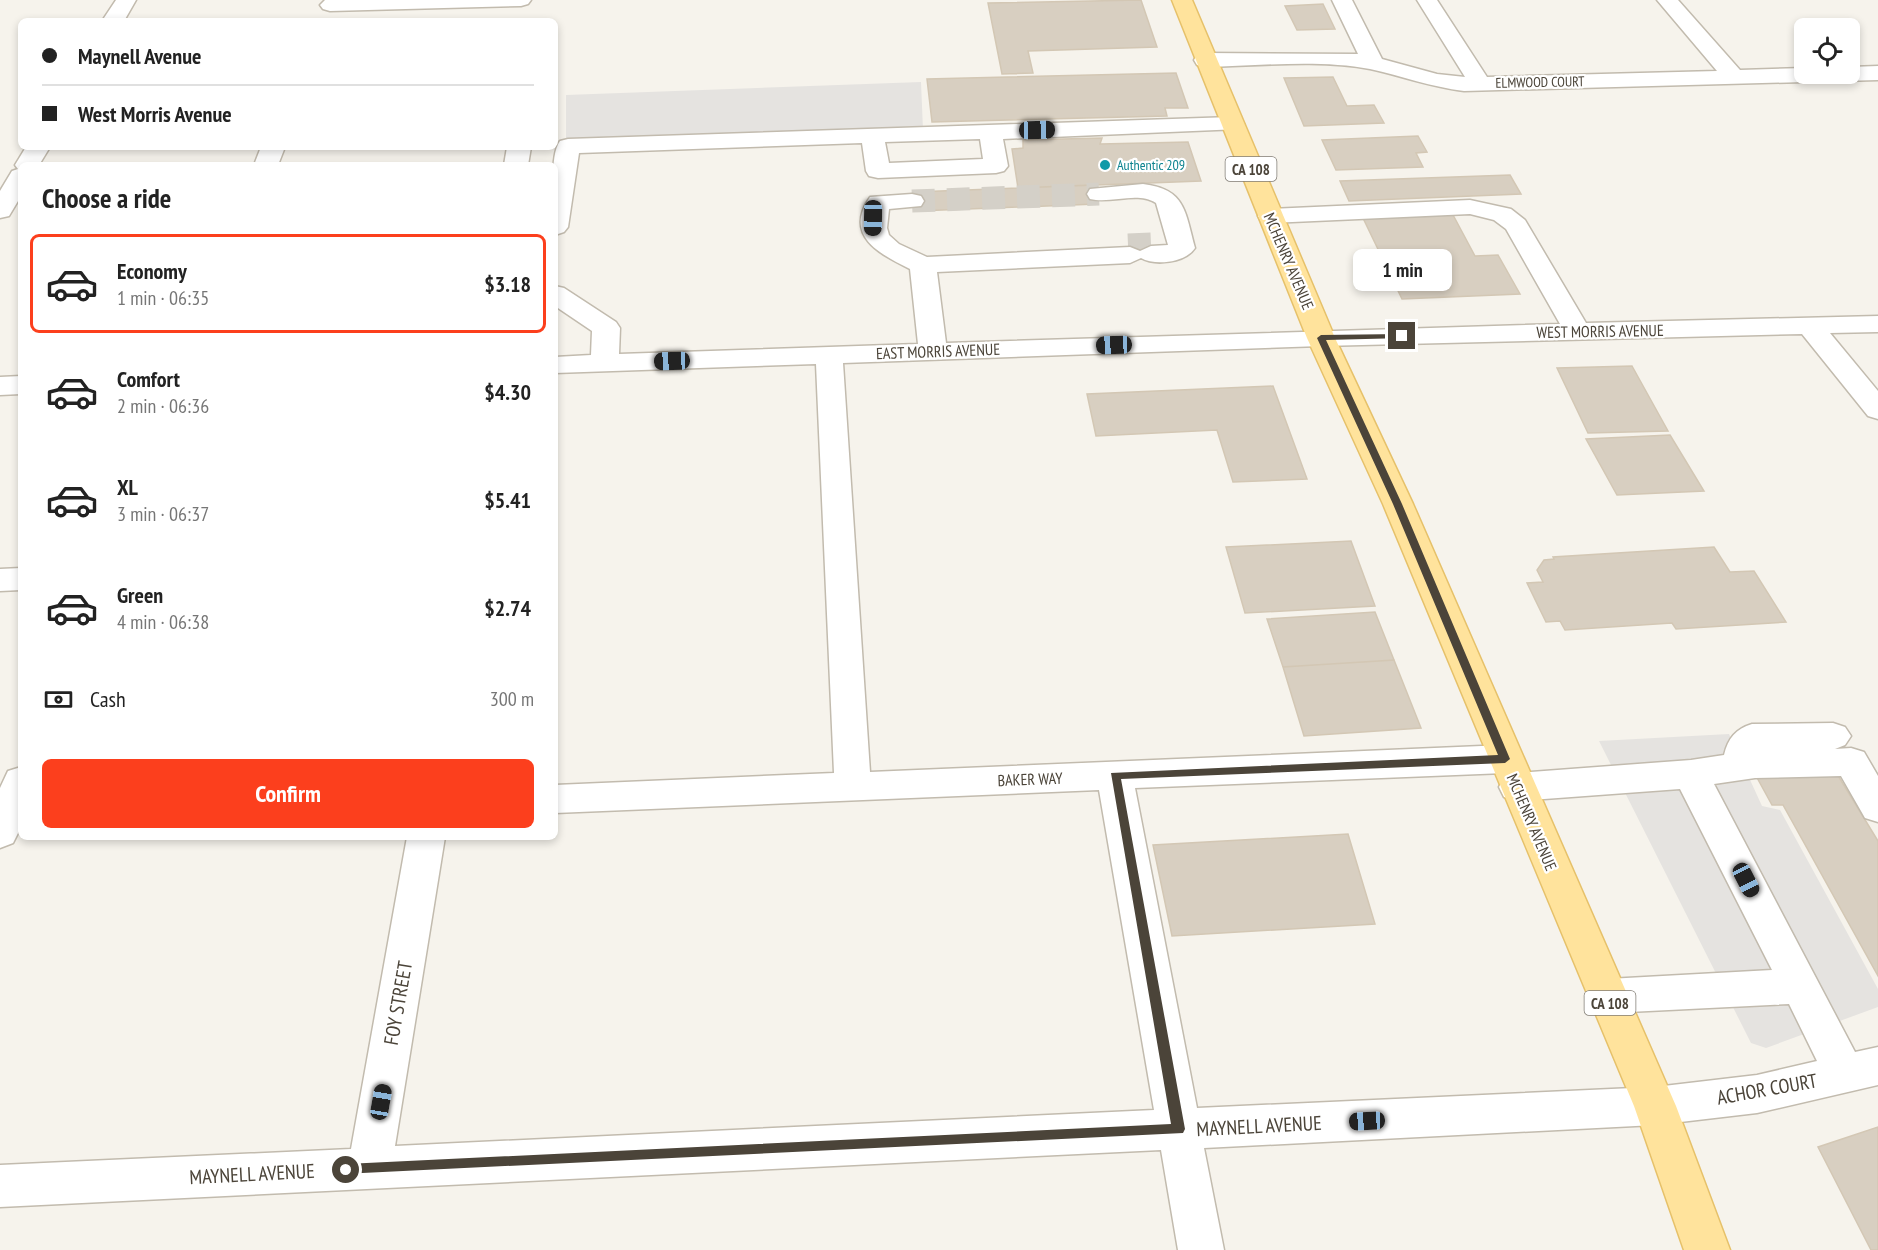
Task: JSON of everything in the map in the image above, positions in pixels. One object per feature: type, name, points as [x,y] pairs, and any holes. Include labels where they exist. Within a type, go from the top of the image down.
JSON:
[{"type":"main road","name":"MCHENRY AVENUE","points":[[1182,0],[1321,338],[1398,504],[1655,1106],[1707,1250]]},
{"type":"street","points":[[115,18],[126,0]]},
{"type":"street","points":[[328,9],[521,0]]},
{"type":"street","points":[[1342,0],[1373,63]]},
{"type":"street","points":[[1427,0],[1480,83]]},
{"type":"street","points":[[1667,0],[1734,77]]},
{"type":"street","name":"ELMWOOD COURT","points":[[1205,60],[1311,58],[1373,63],[1435,81],[1480,83],[1878,73]]},
{"type":"street","points":[[558,208],[568,146],[1232,124]]},
{"type":"street","points":[[872,135],[878,171],[996,166],[990,131]]},
{"type":"street","points":[[0,211],[18,181]]},
{"type":"street","points":[[912,201],[879,202],[873,218],[872,231],[881,243],[923,265],[1070,258],[1094,266],[1182,248],[1170,207],[1165,198],[1150,192],[1100,194]]},
{"type":"street","points":[[1270,216],[1470,207],[1502,214],[1516,225],[1578,332]]},
{"type":"street","points":[[923,265],[933,351]]},
{"type":"street","points":[[558,296],[606,328],[605,363]]},
{"type":"street","name":"WEST MORRIS AVENUE","points":[[1321,338],[1878,324]]},
{"type":"street","points":[[1810,326],[1878,410]]},
{"type":"street","name":"EAST MORRIS AVENUE","points":[[558,365],[1321,338]]},
{"type":"street","points":[[829,355],[853,787]]},
{"type":"street","points":[[0,386],[18,385]]},
{"type":"street","points":[[0,580],[18,579]]},
{"type":"street","points":[[1739,766],[1744,747],[1752,737],[1833,736]]},
{"type":"street","name":"BAKER WAY","points":[[558,799],[1115,776],[1691,774],[1739,766],[1851,762],[1878,808]]},
{"type":"street","points":[[1691,774],[1800,986],[1862,1070]]},
{"type":"street","points":[[1115,776],[1201,1250]]},
{"type":"street","points":[[8,827],[18,792]]},
{"type":"street","name":"FOY STREET","points":[[369,1169],[425,840]]},
{"type":"street","points":[[1608,996],[1800,986]]},
{"type":"street","name":"ACHOR COURT","points":[[1655,1106],[1757,1094],[1862,1070]]},
{"type":"street","name":"MAYNELL AVENUE","points":[[0,1186],[1655,1106]]},
{"type":"shaded area","points":[[921,82],[923,130],[566,142],[566,95]]},
{"type":"shaded area","points":[[1729,734],[1762,806],[1780,810],[1878,989],[1878,1007],[1766,1048],[1751,1043],[1599,741]]},
{"type":"building","points":[[1141,0],[1157,47],[1028,51],[1033,73],[1002,74],[988,3]]},
{"type":"building","points":[[1323,4],[1335,29],[1297,30],[1285,6]]},
{"type":"building","points":[[1176,73],[1188,108],[1165,108],[1167,116],[932,122],[927,79]]},
{"type":"building","points":[[1333,77],[1347,106],[1374,105],[1384,123],[1304,126],[1284,78]]},
{"type":"building","points":[[1418,136],[1427,152],[1416,153],[1423,167],[1336,170],[1322,140]]},
{"type":"building","name":"Authentic 209","points":[[1102,138],[1100,144],[1188,142],[1201,181],[1018,188],[1012,149],[1023,148],[1023,140]]},
{"type":"building","points":[[1510,175],[1521,194],[1349,201],[1340,181]]},
{"type":"building","points":[[1091,185],[1096,204],[918,211],[915,192]]},
{"type":"building","points":[[1452,213],[1475,256],[1498,255],[1520,294],[1402,299],[1362,216]]},
{"type":"building","points":[[1632,366],[1668,431],[1588,433],[1557,368]]},
{"type":"building","points":[[1273,386],[1307,479],[1233,482],[1217,430],[1096,436],[1087,394]]},
{"type":"building","points":[[1670,435],[1704,491],[1617,495],[1586,439]]},
{"type":"building","points":[[1351,541],[1375,606],[1245,613],[1226,547]]},
{"type":"building","points":[[1714,547],[1730,572],[1754,571],[1786,622],[1676,629],[1672,623],[1565,630],[1560,621],[1546,622],[1527,583],[1543,582],[1537,570],[1544,560],[1554,559],[1553,557]]},
{"type":"building","points":[[1375,612],[1394,660],[1283,667],[1267,619]]},
{"type":"building","points":[[1394,660],[1421,728],[1304,736],[1283,667]]},
{"type":"building","points":[[1834,769],[1878,841],[1878,976],[1783,805],[1772,805],[1755,774]]},
{"type":"building","points":[[1348,834],[1375,924],[1172,936],[1153,845]]},
{"type":"building","points":[[1878,1127],[1878,1250],[1871,1250],[1818,1147]]},
{"type":"tunnel","points":[[912,201],[1099,194]]},
{"type":"tunnel","points":[[1128,245],[1151,244]]},
{"type":"place","name":"Authentic 209","points":[[1105,165]]},
{"type":"route","points":[[346,1170],[1179,1129],[1115,776],[1505,759],[1398,504],[1321,338],[1402,336]]}]
